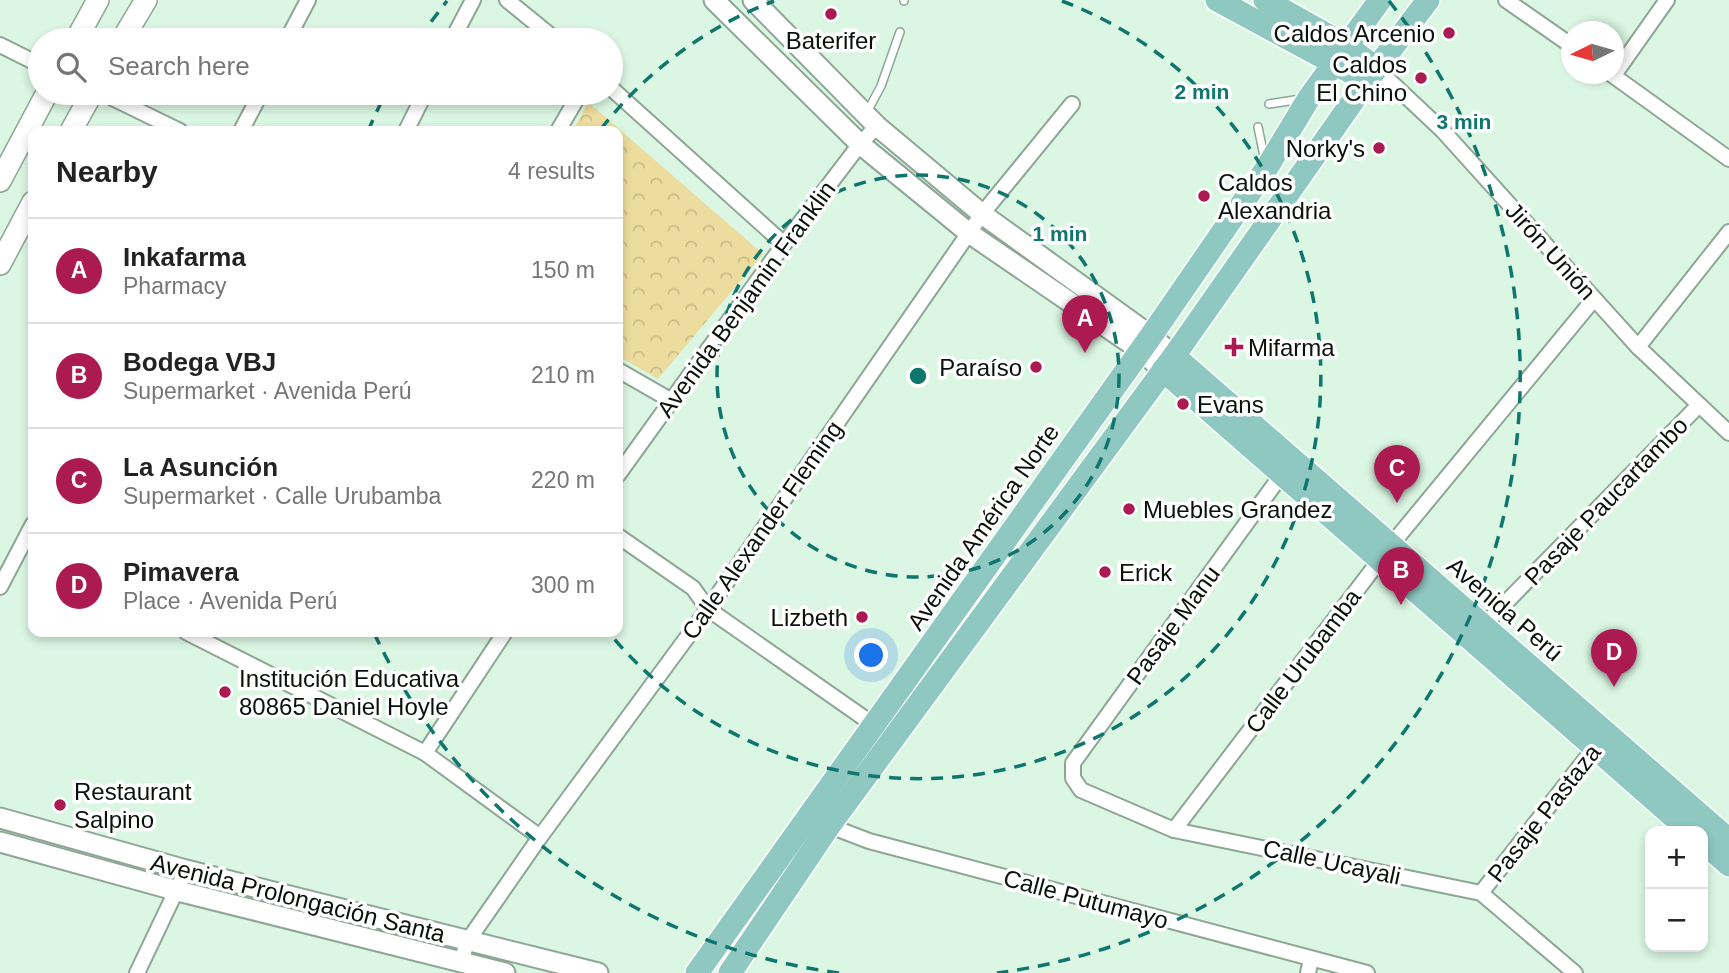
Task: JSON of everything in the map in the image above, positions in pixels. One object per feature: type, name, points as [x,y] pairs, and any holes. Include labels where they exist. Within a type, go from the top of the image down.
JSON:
[{"type":"main road","points":[[82,28],[97,0]]},
{"type":"main road","points":[[129,28],[146,0]]},
{"type":"main road","points":[[1217,0],[1339,55]]},
{"type":"main road","points":[[1265,0],[1339,55],[1371,75]]},
{"type":"main road","name":"Avenida América Norte","points":[[730,973],[874,725],[1146,343],[1266,169],[1309,98],[1380,0]]},
{"type":"main road","name":"Avenida América Norte","points":[[697,973],[819,821],[1169,363],[1371,75],[1428,0]]},
{"type":"main road","points":[[29,126],[41,105]]},
{"type":"main road","points":[[74,126],[85,105]]},
{"type":"main road","points":[[0,181],[28,129]]},
{"type":"main road","points":[[0,264],[28,211]]},
{"type":"main road","name":"Avenida Perú","points":[[1169,363],[1282,474],[1484,625],[1685,826]]},
{"type":"main road","name":"Avenida Perú","points":[[1169,363],[1600,740],[1729,840]]},
{"type":"main road","points":[[1708,846],[1729,865]]},
{"type":"street","points":[[293,28],[307,0]]},
{"type":"street","points":[[458,28],[473,0]]},
{"type":"street","points":[[507,0],[541,28]]},
{"type":"street","points":[[713,0],[860,144],[969,233],[1146,343]]},
{"type":"street","points":[[753,0],[871,120],[982,214],[1146,343]]},
{"type":"street","points":[[1506,0],[1561,38]]},
{"type":"street","points":[[1624,58],[1667,0]]},
{"type":"street","points":[[0,45],[28,59]]},
{"type":"street","name":"Jirón Unión","points":[[1371,75],[1443,131],[1638,347],[1729,433]]},
{"type":"street","points":[[1624,83],[1729,159]]},
{"type":"street","points":[[623,99],[784,244]]},
{"type":"street","name":"Calle Alexander Fleming","points":[[461,962],[467,942],[540,837],[708,608],[982,214],[1072,104]]},
{"type":"street","points":[[127,105],[170,126]]},
{"type":"street","points":[[244,126],[255,105]]},
{"type":"street","points":[[408,126],[419,105]]},
{"type":"street","points":[[561,126],[573,105]]},
{"type":"street","name":"Avenida Benjamin Franklin","points":[[623,468],[784,244],[860,144],[871,120]]},
{"type":"street","points":[[1638,347],[1729,232]]},
{"type":"street","name":"Calle Urubamba","points":[[1174,830],[1386,552],[1594,299]]},
{"type":"street","name":"Avenida Perú","points":[[1146,343],[1169,363]]},
{"type":"street","points":[[623,373],[672,401]]},
{"type":"street","name":"Pasaje Paucartambo","points":[[1484,625],[1698,406]]},
{"type":"street","name":"Pasaje Manu","points":[[1073,778],[1073,764],[1282,474]]},
{"type":"street","points":[[623,539],[693,588],[708,608],[874,725]]},
{"type":"street","points":[[0,587],[27,551]]},
{"type":"street","points":[[196,637],[425,753],[540,837]]},
{"type":"street","points":[[425,753],[499,637]]},
{"type":"street","name":"Pasaje Pastaza","points":[[1481,893],[1600,740]]},
{"type":"street","name":"Calle Ucayali","points":[[1073,778],[1081,790],[1174,830],[1481,893],[1575,973]]},
{"type":"street","name":"Avenida Prolongación Santa","points":[[0,818],[186,870],[598,973]]},
{"type":"street","name":"Calle Putumayo","points":[[819,821],[869,841],[1309,966],[1367,973]]},
{"type":"street","name":"Avenida Prolongación Santa","points":[[0,842],[178,891],[505,973]]},
{"type":"street","points":[[137,973],[186,870]]},
{"type":"street","points":[[415,951],[420,929]]},
{"type":"lane","points":[[871,120],[900,32]]},
{"type":"lane","points":[[1269,104],[1309,98]]},
{"type":"lane","points":[[1258,127],[1266,169]]},
{"type":"green space","points":[[586,105],[591,105],[616,126],[576,126]]},
{"type":"green space","points":[[623,132],[763,254],[658,379],[623,359]]},
{"type":"place","name":"Baterifer","points":[[831,14]]},
{"type":"place","name":"Caldos Arcenio","points":[[1449,33]]},
{"type":"place","name":"Caldos El Chino","points":[[1421,78]]},
{"type":"place","name":"Norky's","points":[[1379,148]]},
{"type":"place","name":"Caldos Alexandria","points":[[1204,196]]},
{"type":"place","name":"Mifarma","points":[[1234,347]]},
{"type":"place","name":"Inkafarma","points":[[1085,353]]},
{"type":"place","name":"Paraíso","points":[[1036,367]]},
{"type":"place","name":"Evans","points":[[1183,404]]},
{"type":"place","name":"La Asunción","points":[[1397,503]]},
{"type":"place","name":"Muebles Grandez","points":[[1129,509]]},
{"type":"place","name":"Erick","points":[[1105,572]]},
{"type":"place","name":"Bodega VBJ","points":[[1401,605]]},
{"type":"place","name":"Lizbeth","points":[[862,617]]},
{"type":"place","name":"Pimavera","points":[[1614,687]]},
{"type":"place","name":"Institución Educativa 80865 Daniel Hoyle","points":[[225,692]]},
{"type":"place","name":"Restaurant Salpino","points":[[60,805]]}]
